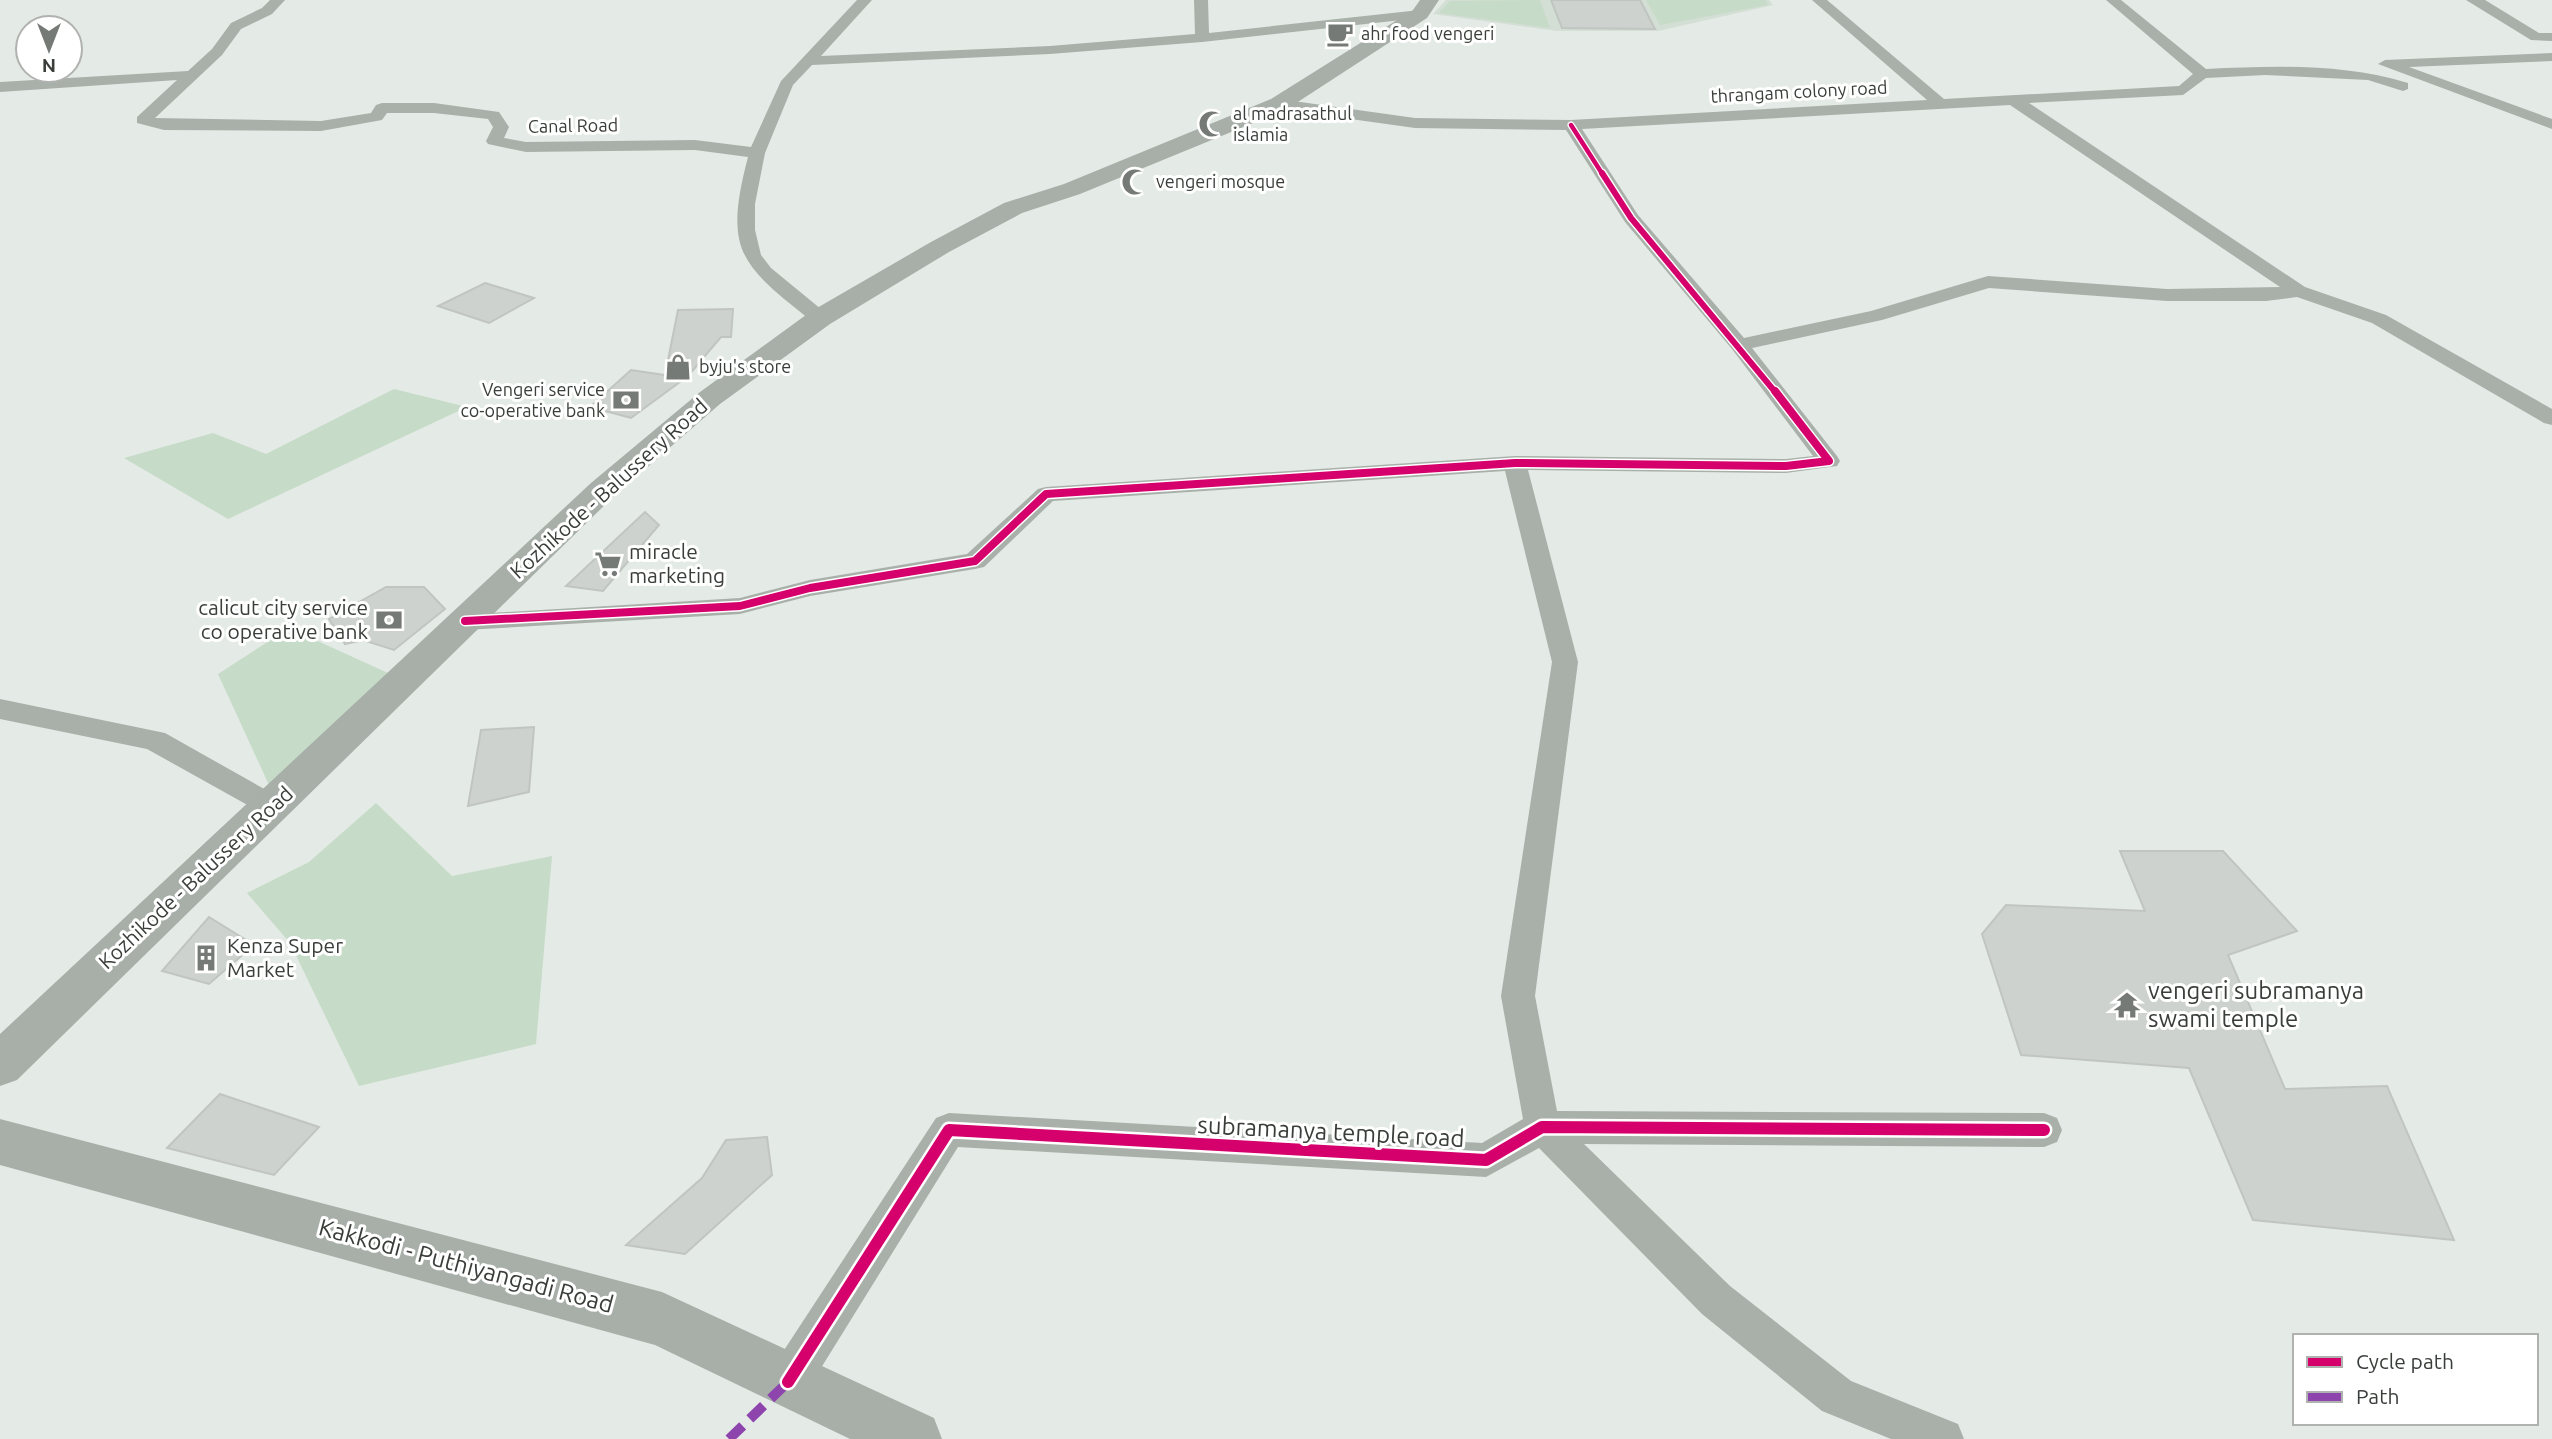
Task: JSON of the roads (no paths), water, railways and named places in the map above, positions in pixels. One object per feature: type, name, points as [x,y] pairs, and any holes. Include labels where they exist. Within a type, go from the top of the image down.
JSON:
[{"type":"main road","name":"Kozhikode - Balussery Road","points":[[0,1066],[602,489],[709,398],[820,318],[1013,208],[1072,189],[1279,104],[1425,7]]},
{"type":"main road","name":"Kakkodi - Puthiyangadi Road","points":[[0,1142],[662,1319],[788,1382],[913,1439]]},
{"type":"street","points":[[0,87],[192,75],[217,52],[236,26],[267,11],[278,0]]},
{"type":"street","points":[[820,318],[752,257],[747,238],[747,197],[757,153],[786,84],[865,0]]},
{"type":"street","points":[[1201,0],[1202,38]]},
{"type":"street","points":[[1819,0],[1941,104]]},
{"type":"street","points":[[2113,0],[2202,74],[2552,57]]},
{"type":"street","points":[[2478,0],[2473,0],[2552,47]]},
{"type":"street","points":[[805,61],[1050,50],[1202,38],[1425,7]]},
{"type":"street","points":[[2536,37],[2552,37]]},
{"type":"street","points":[[2385,64],[2552,124]]},
{"type":"street","points":[[2265,71],[2369,76],[2471,105],[2542,138]]},
{"type":"street","name":"thrangam colony road","points":[[1279,104],[1415,124],[1571,125],[2183,90],[2202,74]]},
{"type":"street","name":"Canal Road","points":[[192,75],[144,120],[164,125],[321,126],[376,117],[383,108],[434,108],[492,115],[500,127],[494,141],[526,147],[695,145],[757,153]]},
{"type":"street","points":[[2012,99],[2298,291],[2379,319],[2552,418]]},
{"type":"street","points":[[465,621],[740,606],[810,588],[975,561],[1046,494],[1515,463],[1786,466],[1829,461],[1739,345],[1631,218],[1571,125]]},
{"type":"street","points":[[1739,345],[1875,316],[1988,282],[2167,295],[2266,295],[2298,291]]},
{"type":"street","points":[[1515,463],[1565,662],[1518,996],[1542,1127],[1716,1300],[1837,1396],[1942,1439]]},
{"type":"street","points":[[0,709],[155,740],[271,807]]},
{"type":"street","points":[[1542,1127],[2044,1130]]},
{"type":"street","name":"subramanya temple road","points":[[788,1382],[949,1130],[1486,1160],[1542,1127]]},
{"type":"place","name":"ahr food vengeri","points":[[1340,34]]},
{"type":"place","name":"al madrasathul islamia","points":[[1212,124]]},
{"type":"place","name":"vengeri mosque","points":[[1135,182]]},
{"type":"place","name":"byju's store","points":[[678,367]]},
{"type":"place","name":"Vengeri service co-operative bank","points":[[626,400]]},
{"type":"place","name":"miracle marketing","points":[[608,564]]},
{"type":"place","name":"calicut city service co operative bank","points":[[389,620]]},
{"type":"place","name":"Kenza Super Market","points":[[206,958]]},
{"type":"place","name":"vengeri subramanya swami temple","points":[[2127,1005]]}]
